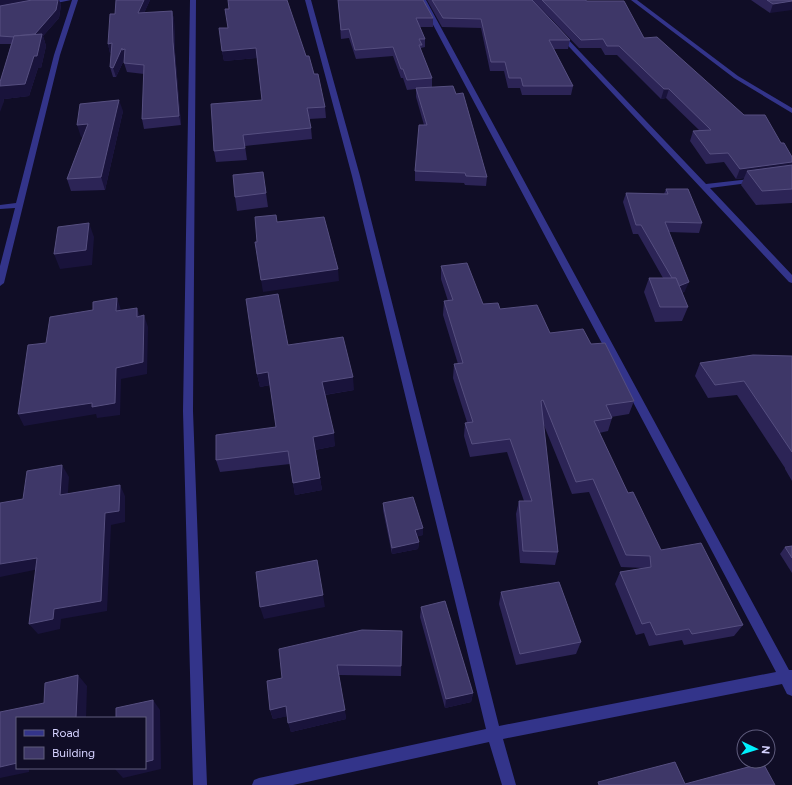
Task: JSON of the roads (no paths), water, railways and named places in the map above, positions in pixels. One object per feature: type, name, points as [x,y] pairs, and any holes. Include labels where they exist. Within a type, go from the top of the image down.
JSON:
[{"type":"street","points":[[39,4],[68,0]]},
{"type":"street","points":[[0,283],[57,55],[75,0]]},
{"type":"street","points":[[193,0],[188,411],[200,785]]},
{"type":"street","points":[[308,0],[358,184],[494,734],[509,785]]},
{"type":"street","points":[[423,0],[507,161],[789,676],[792,689]]},
{"type":"street","points":[[634,0],[736,77],[792,111]]},
{"type":"street","points":[[555,28],[792,280]]},
{"type":"street","points":[[704,187],[762,179]]},
{"type":"street","points":[[0,207],[19,205]]},
{"type":"street","points":[[259,785],[494,734],[789,676]]}]
